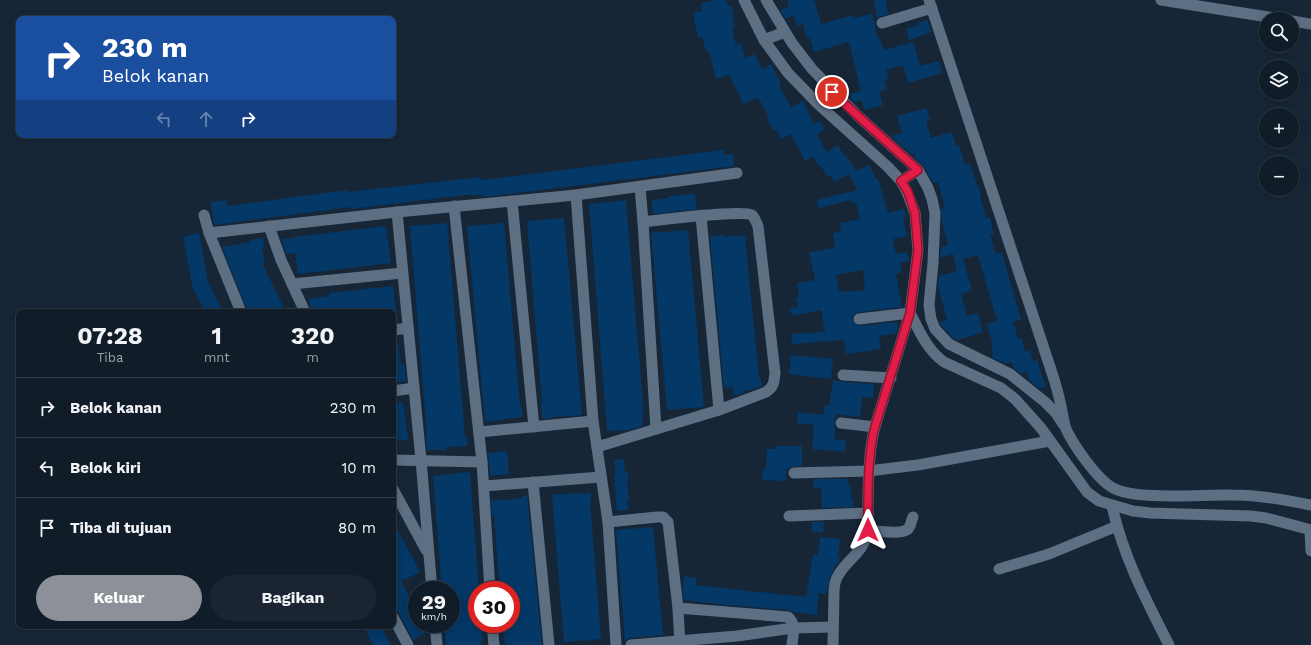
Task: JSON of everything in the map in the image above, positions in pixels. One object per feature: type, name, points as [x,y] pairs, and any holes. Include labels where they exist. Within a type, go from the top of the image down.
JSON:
[{"type":"street","points":[[744,0],[788,73],[818,104],[888,168],[910,176],[928,188],[935,213],[925,263],[875,427],[868,471],[867,538],[863,546],[838,575],[834,592],[833,627],[836,644]]},
{"type":"street","points":[[766,0],[784,32],[812,69],[832,92],[857,115],[910,176],[908,192],[915,213],[918,250],[925,263],[931,319],[935,329],[949,344],[1006,381],[1045,402],[1056,413],[1092,468],[1115,489],[1128,493],[1153,495],[1234,495],[1263,497],[1289,500],[1311,505]]},
{"type":"street","points":[[1161,0],[1259,16]]},
{"type":"street","points":[[882,22],[930,4],[1054,379],[1066,428]]},
{"type":"street","points":[[1299,22],[1311,24]]},
{"type":"street","points":[[766,38],[784,32]]},
{"type":"street","points":[[209,233],[396,212],[576,195],[737,173]]},
{"type":"street","points":[[640,187],[656,429]]},
{"type":"street","points":[[576,195],[593,421],[608,522],[616,645]]},
{"type":"street","points":[[512,201],[534,427]]},
{"type":"street","points":[[454,206],[482,462],[489,581]]},
{"type":"street","points":[[396,212],[421,460],[431,581]]},
{"type":"street","points":[[597,448],[718,410],[766,392],[771,389],[774,383],[775,373],[758,226],[755,218],[750,214],[743,214],[701,216],[643,222]]},
{"type":"street","points":[[204,215],[209,233],[240,309]]},
{"type":"street","points":[[701,216],[718,410]]},
{"type":"street","points":[[269,226],[304,309]]},
{"type":"street","points":[[292,284],[402,273]]},
{"type":"street","points":[[859,319],[910,313]]},
{"type":"street","points":[[910,313],[927,345],[938,358],[944,362],[1006,381],[1015,399],[1041,428],[1087,492],[1099,501],[1133,511],[1150,513],[1251,516],[1266,518],[1311,530],[1311,551]]},
{"type":"street","points":[[396,330],[408,328]]},
{"type":"street","points":[[843,375],[890,378]]},
{"type":"street","points":[[396,391],[414,388]]},
{"type":"street","points":[[478,432],[593,421]]},
{"type":"street","points":[[841,423],[875,427]]},
{"type":"street","points":[[794,473],[868,471],[918,465],[1050,441]]},
{"type":"street","points":[[396,460],[482,462]]},
{"type":"street","points":[[484,486],[601,477]]},
{"type":"street","points":[[533,482],[549,645]]},
{"type":"street","points":[[396,494],[429,555]]},
{"type":"street","points":[[1112,506],[1117,526],[1139,586],[1169,645]]},
{"type":"street","points":[[789,516],[868,513]]},
{"type":"street","points":[[608,522],[663,517],[670,525],[678,608],[679,643]]},
{"type":"street","points":[[868,530],[901,533],[909,528],[913,517]]},
{"type":"street","points":[[999,569],[1049,554],[1117,526]]},
{"type":"street","points":[[678,608],[788,617],[790,618],[793,628],[792,645]]},
{"type":"street","points":[[396,623],[408,645]]},
{"type":"street","points":[[631,645],[738,640],[793,628],[833,627]]},
{"type":"street","points":[[436,633],[438,645]]},
{"type":"street","points":[[493,633],[494,645]]},
{"type":"building","points":[[715,0],[726,0],[728,6],[731,5],[734,18],[732,18],[735,27],[732,28],[736,45],[741,43],[745,58],[755,54],[762,69],[771,64],[781,84],[779,85],[791,108],[803,101],[814,124],[820,121],[825,129],[817,134],[826,152],[838,145],[844,156],[846,155],[856,171],[869,165],[876,179],[878,178],[888,213],[904,209],[906,217],[903,217],[907,236],[893,239],[896,254],[907,252],[909,261],[900,263],[902,272],[896,274],[902,307],[858,312],[852,317],[854,323],[859,326],[897,322],[898,329],[896,334],[879,336],[881,349],[846,354],[844,340],[792,344],[791,334],[825,332],[821,310],[792,316],[790,308],[798,307],[796,298],[799,298],[797,283],[815,280],[809,252],[835,248],[833,233],[841,232],[840,223],[860,219],[856,203],[853,204],[852,200],[819,208],[817,200],[857,190],[849,174],[834,182],[830,175],[827,177],[821,166],[819,167],[813,157],[805,161],[791,134],[781,139],[776,129],[773,130],[767,119],[769,118],[758,97],[744,105],[729,75],[716,79],[709,51],[706,51],[702,37],[698,38],[693,13],[702,11],[701,3]],"holes":[[[863,270],[865,290],[839,291],[836,275]]]},
{"type":"building","points":[[787,0],[814,0],[821,24],[853,15],[854,18],[872,14],[878,39],[880,38],[884,50],[913,42],[920,66],[939,61],[942,73],[908,83],[903,65],[886,70],[889,79],[884,80],[887,90],[879,92],[883,105],[864,110],[862,100],[854,102],[849,94],[861,91],[849,42],[814,52],[810,38],[807,39],[803,24],[797,26],[794,16],[785,18],[780,10],[789,7]]},
{"type":"building","points":[[874,0],[886,0],[888,14],[877,18]]},
{"type":"building","points":[[927,20],[931,32],[909,40],[906,29],[919,26],[918,23]]},
{"type":"building","points":[[926,108],[930,120],[926,121],[931,138],[952,132],[956,146],[959,145],[965,165],[970,163],[977,186],[978,185],[986,218],[990,217],[994,234],[990,235],[996,254],[1002,252],[1021,320],[1013,322],[1018,339],[1022,338],[1025,352],[1030,350],[1033,361],[1037,360],[1046,387],[1039,388],[1029,380],[1027,372],[1021,374],[1014,368],[1012,362],[1005,364],[1004,362],[992,358],[993,355],[991,346],[993,346],[987,324],[997,321],[978,255],[963,259],[972,290],[961,294],[967,316],[978,313],[983,332],[958,340],[953,338],[941,325],[940,322],[947,320],[938,285],[939,276],[957,271],[953,254],[940,258],[941,247],[948,245],[942,221],[941,209],[945,208],[938,182],[933,183],[924,166],[916,159],[914,153],[911,154],[891,136],[902,133],[897,116]]},
{"type":"building","points":[[724,150],[724,155],[733,154],[734,166],[484,197],[484,195],[465,195],[351,209],[351,207],[214,225],[211,202],[227,200],[227,206],[347,190],[348,192],[480,177],[481,180]]},
{"type":"building","points":[[695,194],[697,209],[653,214],[652,200],[669,198],[669,196]]},
{"type":"building","points":[[626,200],[644,415],[642,415],[643,426],[628,430],[607,431],[589,204]]},
{"type":"building","points":[[564,218],[582,415],[542,419],[542,402],[527,221]]},
{"type":"building","points":[[447,223],[467,446],[446,447],[446,450],[427,450],[410,226]]},
{"type":"building","points":[[504,223],[522,417],[485,422],[467,226]]},
{"type":"building","points":[[386,226],[391,263],[298,274],[295,253],[286,254],[282,239],[294,237]]},
{"type":"building","points":[[688,230],[704,407],[667,410],[651,233]]},
{"type":"building","points":[[199,233],[208,282],[222,309],[204,309],[193,288],[183,237]]},
{"type":"building","points":[[725,235],[726,237],[745,235],[759,378],[761,378],[762,386],[743,391],[743,393],[734,396],[733,387],[724,388],[710,236]]},
{"type":"building","points":[[263,238],[264,248],[262,248],[265,262],[262,263],[285,309],[247,309],[222,247],[250,242],[250,240]]},
{"type":"building","points":[[393,286],[396,309],[311,309],[309,299],[329,296],[329,293]]},
{"type":"building","points":[[396,342],[398,342],[401,365],[404,364],[406,381],[396,382]]},
{"type":"building","points":[[791,355],[833,359],[831,379],[789,374]]},
{"type":"building","points":[[833,380],[874,384],[873,398],[862,397],[860,417],[836,414],[834,423],[834,439],[846,440],[845,452],[812,449],[814,425],[797,423],[798,412],[823,415],[825,405],[829,406]]},
{"type":"building","points":[[403,402],[408,440],[396,441],[396,403]]},
{"type":"building","points":[[775,446],[802,446],[802,466],[791,467],[786,470],[786,481],[762,480],[763,469],[766,469],[767,449],[775,449]]},
{"type":"building","points":[[507,451],[509,474],[490,476],[488,453]]},
{"type":"building","points":[[624,459],[625,473],[628,473],[628,510],[617,511],[614,460]]},
{"type":"building","points":[[470,472],[478,581],[468,581],[468,633],[483,633],[483,640],[481,640],[482,645],[446,645],[445,633],[460,633],[460,581],[441,581],[433,476]]},
{"type":"building","points":[[813,479],[848,479],[849,486],[851,486],[854,507],[822,508],[821,488],[814,488]]},
{"type":"building","points":[[591,493],[590,502],[601,639],[564,642],[552,495]]},
{"type":"building","points":[[527,495],[542,645],[505,645],[504,633],[520,633],[520,581],[499,581],[494,516],[492,516],[491,501],[523,498],[523,496]]},
{"type":"building","points":[[812,522],[824,522],[823,533],[811,531]]},
{"type":"building","points":[[396,527],[420,572],[401,581],[408,595],[408,630],[396,608]]},
{"type":"building","points":[[653,527],[663,635],[630,638],[625,641],[616,530]]},
{"type":"building","points":[[820,537],[840,539],[838,557],[840,557],[839,562],[836,566],[834,566],[826,594],[819,593],[817,615],[793,612],[789,610],[684,600],[684,576],[696,578],[696,585],[806,597],[813,554],[818,555]]},
{"type":"building","points":[[365,629],[383,629],[391,645],[373,645]]},
{"type":"building","points":[[409,633],[425,633],[413,640]]},
{"type":"route","points":[[832,92],[918,170],[901,181],[908,192],[915,213],[918,250],[910,313],[874,430],[868,471],[868,530]]}]
